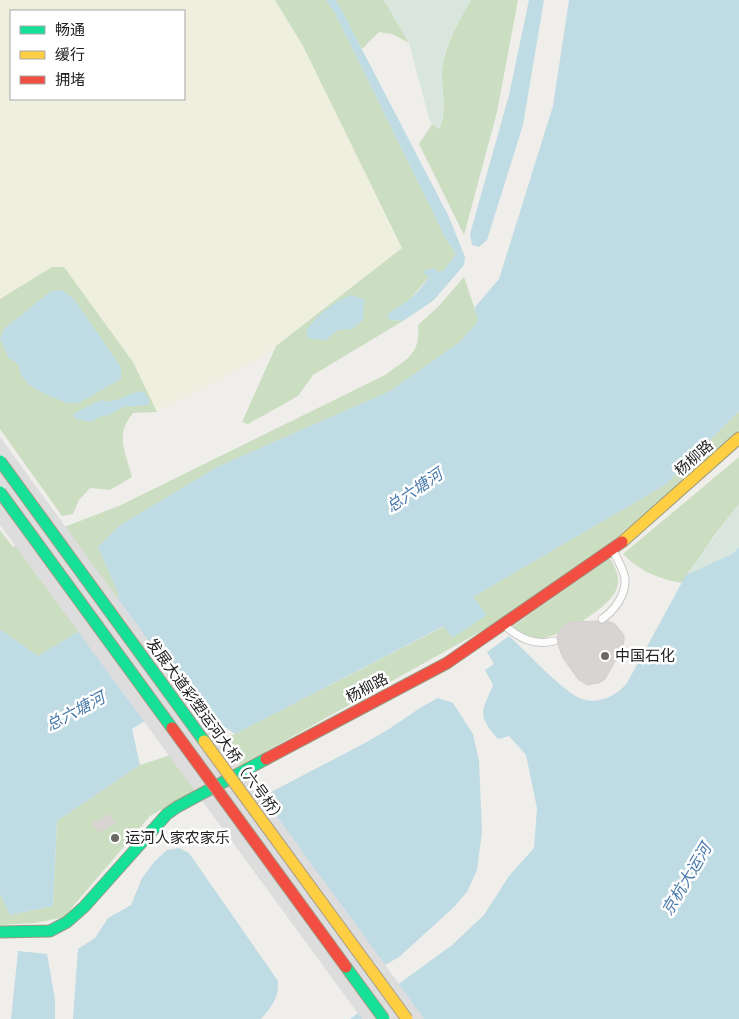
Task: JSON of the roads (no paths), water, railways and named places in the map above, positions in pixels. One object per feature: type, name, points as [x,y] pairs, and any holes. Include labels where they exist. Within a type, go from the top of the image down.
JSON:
[{"type":"main road","name":"杨柳路","points":[[0,932],[50,931],[63,925],[84,907],[167,814],[447,662],[627,539],[739,438]]},
{"type":"main road","name":"发展大道彩塑运河大桥（六号桥）","points":[[0,461],[407,1019]]},
{"type":"main road","points":[[0,492],[384,1019]]},
{"type":"lane","points":[[602,619],[611,613],[622,596],[625,580],[612,549]]},
{"type":"lane","points":[[502,625],[528,641],[540,643],[554,641]]},
{"type":"water","points":[[326,0],[336,0],[340,7],[448,215],[465,257],[464,265],[434,300],[403,321],[390,320],[387,317],[393,310],[413,296],[424,284],[429,277],[424,273],[425,270],[434,268],[438,272],[444,270],[456,254],[445,237],[335,13]]},
{"type":"water","points":[[529,0],[544,0],[523,125],[487,240],[479,247],[472,245],[470,234],[509,95]]},
{"type":"water","name":"总六塘河","points":[[569,0],[739,0],[739,411],[665,485],[473,597],[487,615],[452,638],[444,626],[235,734],[182,698],[132,729],[140,765],[57,821],[53,906],[10,915],[0,894],[0,629],[38,656],[109,613],[119,595],[98,547],[120,525],[217,467],[390,391],[461,341],[478,321],[475,307],[499,279],[553,106]]},
{"type":"water","points":[[62,290],[74,299],[121,367],[121,379],[79,403],[67,403],[29,385],[21,375],[18,364],[9,358],[0,339],[5,328],[51,291]]},
{"type":"water","points":[[350,295],[364,299],[363,320],[352,329],[338,330],[326,340],[307,337],[306,331],[320,315]]},
{"type":"water","points":[[143,391],[149,399],[149,405],[123,407],[91,422],[74,417],[73,414],[96,402],[103,400],[108,402]]},
{"type":"water","name":"京杭大运河","points":[[739,547],[739,1019],[350,1019],[451,946],[484,915],[509,876],[534,848],[537,808],[526,755],[509,736],[498,739],[484,719],[484,708],[493,685],[485,670],[494,664],[487,652],[509,636],[555,680],[574,695],[588,701],[607,698],[627,683],[686,575],[732,554]]},
{"type":"water","points":[[438,698],[453,703],[473,734],[479,760],[482,832],[477,870],[467,892],[453,908],[399,957],[348,986],[226,824],[271,792],[365,743]]},
{"type":"water","points":[[179,848],[189,853],[278,981],[276,997],[271,1006],[261,1019],[73,1019],[78,949],[95,938],[108,918],[131,905],[142,878],[155,861],[167,850]]},
{"type":"water","points":[[18,951],[47,954],[55,1000],[55,1019],[11,1019]]},
{"type":"place","name":"中国石化","points":[[605,656]]},
{"type":"place","name":"运河人家农家乐","points":[[115,838]]}]
